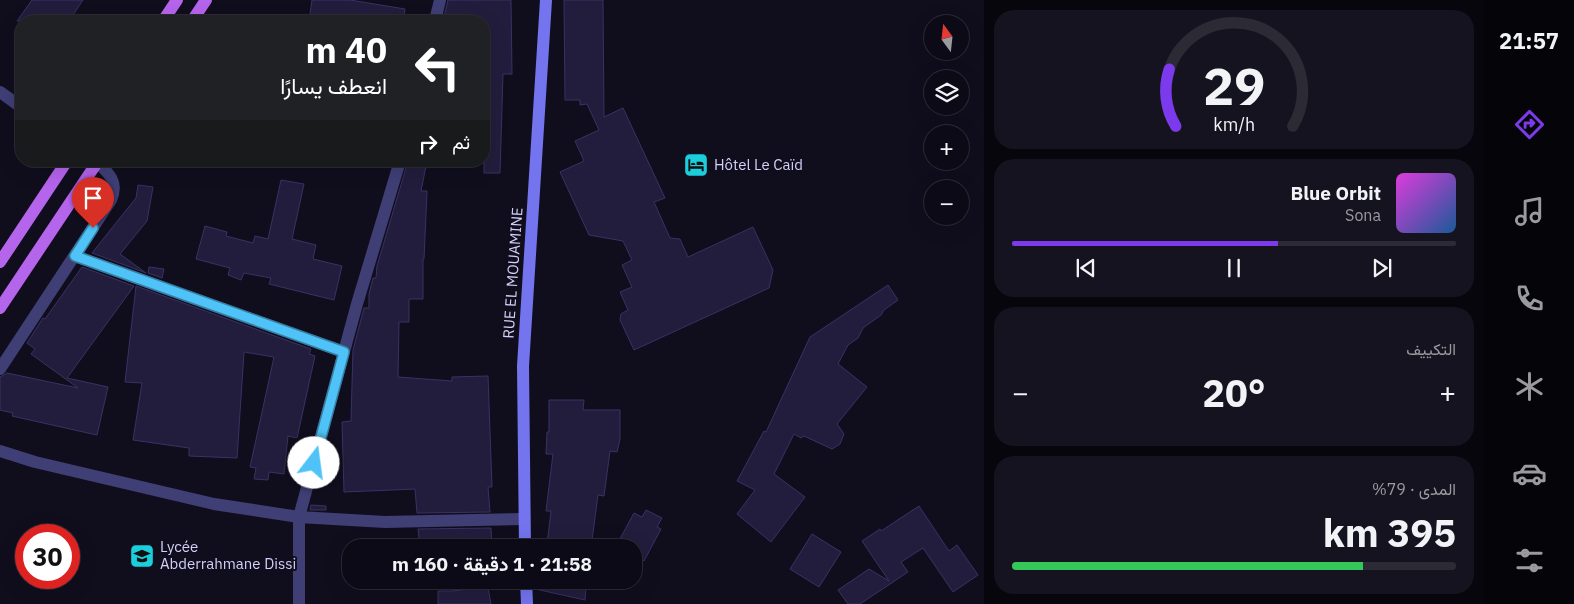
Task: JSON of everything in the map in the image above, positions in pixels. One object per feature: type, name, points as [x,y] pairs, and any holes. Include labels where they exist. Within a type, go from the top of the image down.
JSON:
[{"type":"main road","points":[[167,15],[177,0]]},
{"type":"main road","points":[[196,15],[206,0]]},
{"type":"main road","name":"RUE EL MOUAMINE","points":[[525,539],[524,366],[546,0]]},
{"type":"main road","points":[[0,262],[62,167]]},
{"type":"main road","points":[[0,308],[94,167]]},
{"type":"main road","points":[[526,589],[526,604]]},
{"type":"street","points":[[436,15],[440,0]]},
{"type":"street","points":[[0,92],[15,103]]},
{"type":"street","points":[[0,369],[111,200],[115,192],[111,178],[101,167]]},
{"type":"street","points":[[299,604],[299,517],[344,352],[398,167]]},
{"type":"street","points":[[75,256],[344,352]]},
{"type":"street","points":[[0,451],[35,462],[214,504],[299,517],[385,522],[524,519]]},
{"type":"building","points":[[32,0],[83,0],[73,15],[21,15]]},
{"type":"building","points":[[312,0],[350,0],[405,9],[404,15],[310,15]]},
{"type":"building","points":[[448,0],[511,0],[512,74],[503,74],[500,173],[484,173],[484,167],[490,167],[490,15],[444,15]]},
{"type":"building","points":[[564,0],[603,0],[604,117],[623,108],[665,198],[654,202],[670,238],[680,239],[688,257],[753,227],[773,270],[769,288],[634,350],[620,320],[621,314],[628,310],[620,292],[632,287],[622,265],[632,260],[623,241],[589,235],[560,172],[584,161],[575,141],[599,130],[587,104],[580,105],[580,100],[565,100]]},
{"type":"building","points":[[406,167],[426,167],[421,191],[427,191],[423,299],[409,299],[409,322],[399,322],[398,377],[452,381],[452,377],[488,376],[492,487],[488,487],[490,512],[417,513],[415,489],[344,492],[342,422],[351,421],[353,350],[364,308],[369,308],[369,294],[373,278],[376,278],[377,266]]},
{"type":"building","points":[[281,180],[304,184],[292,239],[316,245],[313,259],[342,266],[334,300],[269,284],[271,278],[244,273],[241,280],[228,275],[230,268],[196,259],[205,226],[227,232],[226,236],[253,243],[255,236],[268,239]]},
{"type":"building","points":[[138,185],[153,187],[147,221],[120,254],[146,273],[92,253],[136,198]]},
{"type":"building","points":[[82,267],[134,286],[67,378],[108,387],[97,435],[12,416],[13,413],[0,410],[0,377],[7,373],[78,388],[31,354],[35,349],[27,343],[43,318],[45,319]]},
{"type":"building","points":[[149,267],[164,269],[162,278],[148,273]]},
{"type":"building","points":[[888,285],[898,300],[863,328],[858,338],[848,345],[838,364],[867,387],[837,424],[844,434],[840,444],[832,449],[804,436],[801,438],[794,434],[774,474],[805,497],[771,542],[737,514],[755,490],[737,481],[764,431],[766,432],[810,337]]},
{"type":"building","points":[[136,286],[311,349],[309,354],[315,356],[297,438],[288,436],[284,474],[269,472],[268,480],[254,479],[256,468],[250,467],[274,357],[244,352],[237,458],[189,456],[189,448],[133,440],[142,383],[125,382]]},
{"type":"building","points":[[549,400],[584,400],[583,410],[620,410],[620,439],[617,452],[610,451],[604,496],[598,495],[592,539],[548,539],[551,511],[546,511],[553,454],[546,454],[547,432],[549,432]]},
{"type":"building","points":[[311,505],[326,506],[326,510],[310,510]]},
{"type":"building","points":[[919,506],[949,551],[957,545],[978,575],[953,592],[923,548],[901,562],[908,572],[860,604],[848,604],[838,590],[869,569],[889,581],[862,541]]},
{"type":"building","points":[[646,510],[662,518],[657,527],[661,529],[644,561],[642,560],[642,539],[620,539],[634,513],[642,517]]},
{"type":"building","points":[[491,528],[492,539],[419,539],[418,529]]},
{"type":"building","points":[[812,534],[841,552],[819,587],[790,569]]},
{"type":"building","points":[[488,589],[491,604],[438,604],[438,591]]},
{"type":"building","points":[[535,589],[586,589],[585,600]]},
{"type":"place","name":"Hôtel Le Caïd","points":[[696,165]]},
{"type":"place","name":"Lycée Abderrahmane Dissi","points":[[142,556]]},
{"type":"route","points":[[93,228],[75,256],[344,352],[314,463]]}]
